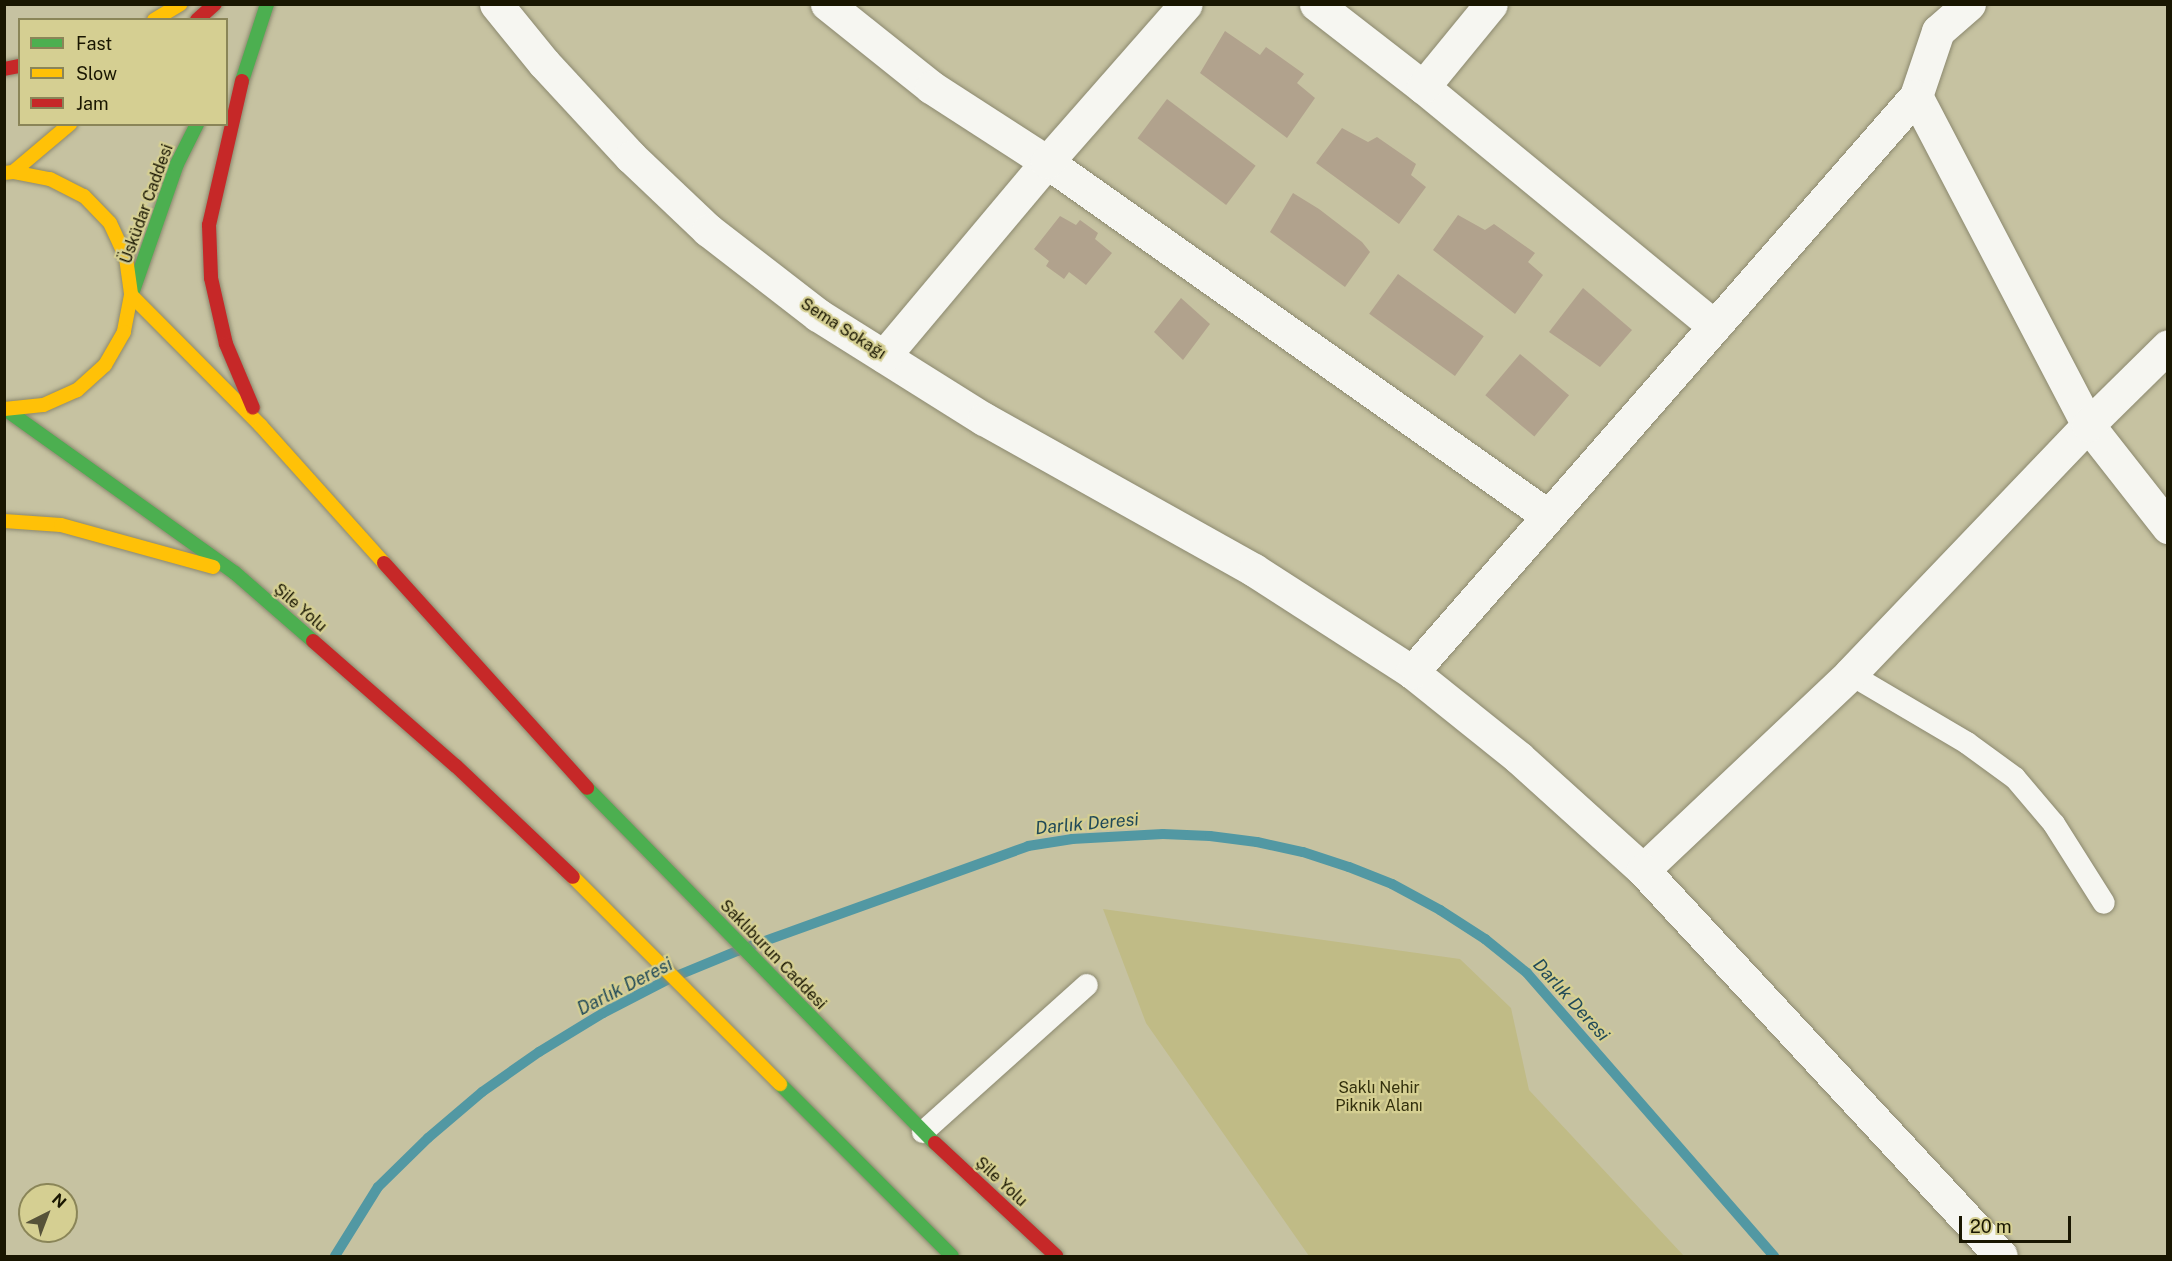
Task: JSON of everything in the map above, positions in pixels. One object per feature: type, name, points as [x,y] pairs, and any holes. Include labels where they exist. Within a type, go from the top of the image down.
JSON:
[{"type":"highway","points":[[157,18],[181,4]]},
{"type":"highway","points":[[199,18],[215,4]]},
{"type":"highway","points":[[241,34],[256,4]]},
{"type":"highway","points":[[261,426],[226,344],[211,278],[209,225],[236,100],[267,4]]},
{"type":"highway","points":[[7,170],[67,126]]},
{"type":"highway","name":"Üsküdar Caddesi","points":[[131,295],[177,164],[196,126]]},
{"type":"highway","points":[[5,409],[43,405],[77,390],[105,365],[124,332],[131,295],[126,258],[110,224],[84,196],[50,179],[7,170]]},
{"type":"highway","points":[[131,295],[261,426]]},
{"type":"highway","name":"Şile Yolu","points":[[5,409],[235,573],[456,766],[553,857],[952,1257]]},
{"type":"highway","name":"Saklıburun Caddesi","points":[[261,426],[599,802],[923,1132]]},
{"type":"highway","points":[[4,521],[60,525],[235,573]]},
{"type":"highway","name":"Şile Yolu","points":[[923,1132],[1056,1257]]},
{"type":"street","name":"Sema Sokağı","points":[[495,4],[544,63],[631,157],[708,230],[818,315],[984,419],[1254,570],[1412,672],[1518,757],[1643,870],[2001,1257]]},
{"type":"street","points":[[827,4],[931,87],[1047,162],[1548,516]]},
{"type":"street","points":[[884,356],[1047,162],[1186,4]]},
{"type":"street","points":[[1316,4],[1423,87],[1714,327]]},
{"type":"street","points":[[1423,87],[1491,4]]},
{"type":"street","points":[[1412,672],[1916,96],[1938,32],[1969,4]]},
{"type":"street","points":[[1916,96],[2088,425],[2168,527]]},
{"type":"street","points":[[1643,870],[1850,674],[2088,425],[2168,346]]},
{"type":"lane","points":[[1850,674],[1975,748],[2015,778],[2054,824],[2104,903]]},
{"type":"lane","points":[[923,1132],[1087,985]]},
{"type":"green space","name":"Saklı Nehir Piknik Alanı","points":[[1103,909],[1460,959],[1511,1008],[1529,1090],[1684,1256],[1309,1256],[1146,1023]]},
{"type":"building","points":[[1225,31],[1260,55],[1266,47],[1304,74],[1297,83],[1315,98],[1287,138],[1200,73]]},
{"type":"building","points":[[1167,99],[1256,166],[1226,205],[1138,138]]},
{"type":"building","points":[[1342,128],[1368,142],[1377,137],[1416,164],[1411,175],[1426,187],[1399,224],[1316,163]]},
{"type":"building","points":[[1293,193],[1319,209],[1362,242],[1370,252],[1345,287],[1270,232]]},
{"type":"building","points":[[1458,215],[1485,230],[1494,224],[1535,253],[1528,262],[1543,275],[1515,314],[1433,250]]},
{"type":"building","points":[[1060,216],[1076,225],[1080,220],[1098,233],[1095,239],[1112,253],[1086,285],[1069,272],[1064,279],[1046,266],[1049,261],[1034,249]]},
{"type":"building","points":[[1398,274],[1484,336],[1455,376],[1369,314]]},
{"type":"building","points":[[1583,288],[1632,330],[1600,367],[1549,332]]},
{"type":"building","points":[[1181,298],[1210,324],[1183,360],[1154,332]]},
{"type":"building","points":[[1520,354],[1569,395],[1534,437],[1485,395]]},
{"type":"waterway","name":"Darlık Deresi","points":[[335,1256],[378,1187],[428,1138],[482,1092],[539,1052],[603,1013],[669,979],[737,951],[1028,846],[1072,839],[1163,834],[1210,836],[1257,842],[1303,852],[1392,884],[1440,910],[1485,939],[1527,973],[1774,1256]]},
{"type":"traffic: fast","points":[[242,81],[267,4]]},
{"type":"traffic: fast","points":[[133,291],[177,164],[196,126]]},
{"type":"traffic: fast","points":[[5,409],[235,573],[313,641]]},
{"type":"traffic: fast","points":[[587,788],[935,1143]]},
{"type":"traffic: fast","points":[[780,1084],[952,1256]]},
{"type":"traffic: slow","points":[[157,18],[181,4]]},
{"type":"traffic: slow","points":[[13,172],[68,126]]},
{"type":"traffic: slow","points":[[4,173],[13,172],[50,179],[84,196],[110,223],[126,258],[131,295],[124,332],[105,365],[77,390],[43,405],[4,409]]},
{"type":"traffic: slow","points":[[131,295],[261,426],[384,563]]},
{"type":"traffic: slow","points":[[4,521],[61,525],[213,567]]},
{"type":"traffic: slow","points":[[573,877],[780,1084]]},
{"type":"traffic: jam","points":[[199,18],[215,4]]},
{"type":"traffic: jam","points":[[4,69],[18,66]]},
{"type":"traffic: jam","points":[[242,81],[209,225],[211,278],[226,344],[253,408]]},
{"type":"traffic: jam","points":[[384,563],[587,788]]},
{"type":"traffic: jam","points":[[313,641],[456,766],[573,877]]},
{"type":"traffic: jam","points":[[935,1143],[1056,1256]]}]
